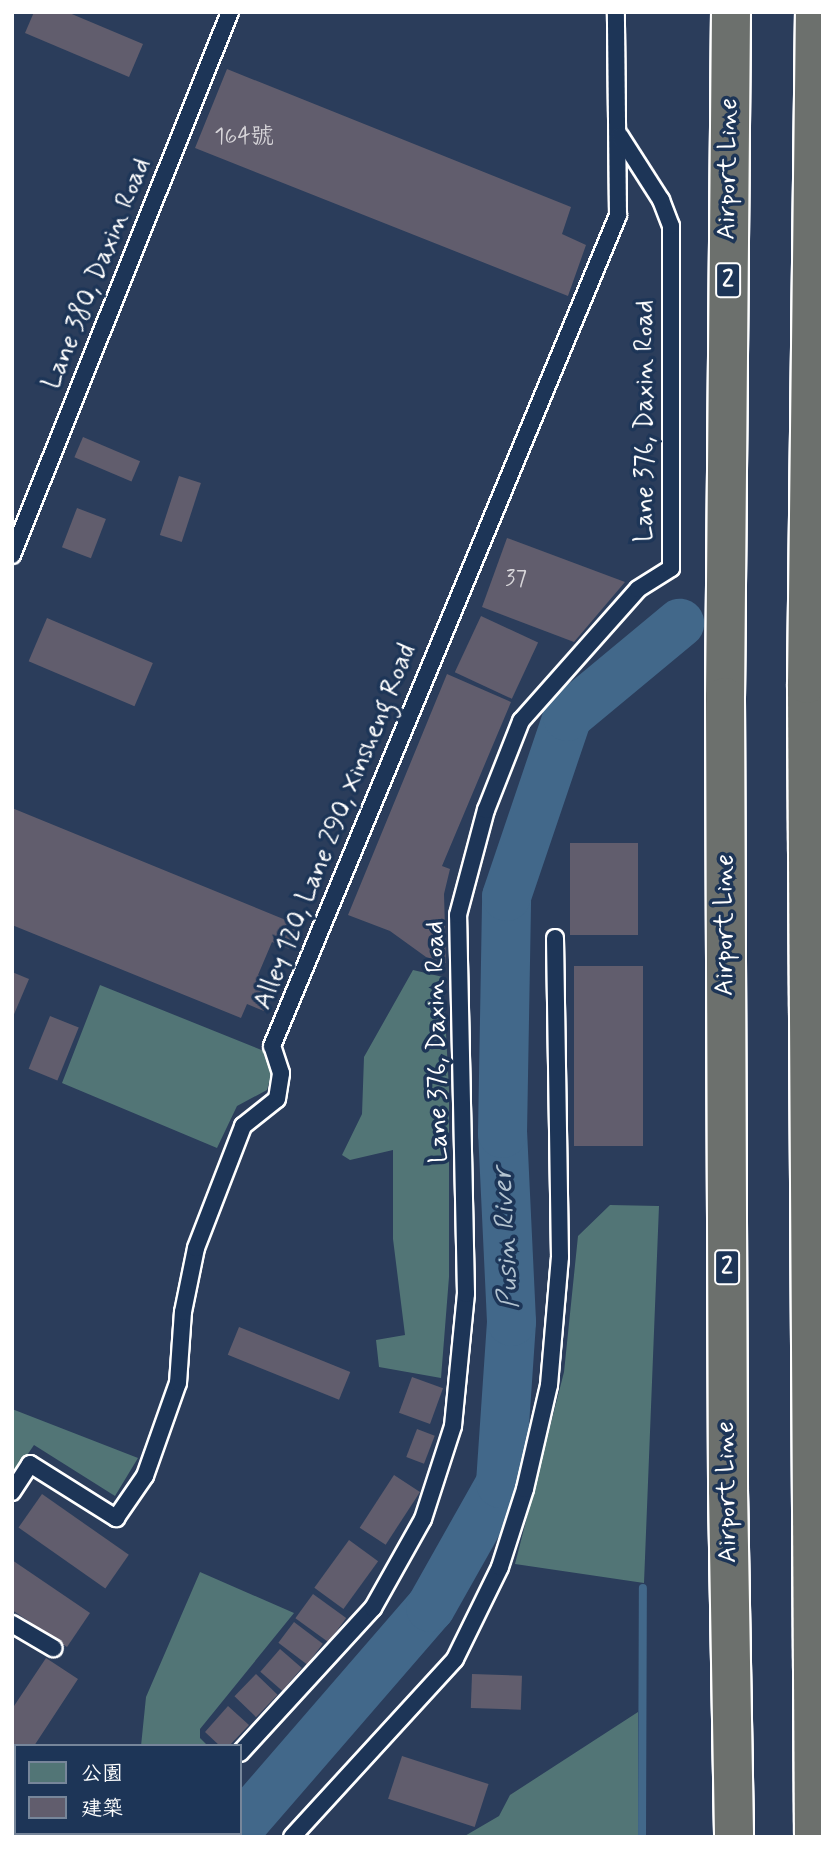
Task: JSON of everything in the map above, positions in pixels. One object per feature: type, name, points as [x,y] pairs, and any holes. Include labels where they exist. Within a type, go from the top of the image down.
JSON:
[{"type":"highway","name":"Airport Line","points":[[731,12],[725,697],[727,1490],[734,1837]]},
{"type":"highway","points":[[814,1837],[807,684],[815,12]]},
{"type":"lane","name":"Lane 380, Daxin Road","points":[[12,555],[230,12]]},
{"type":"lane","name":"Alley 120, Lane 290, Xinsheng Road","points":[[12,1492],[30,1464],[116,1518],[145,1475],[178,1382],[183,1312],[196,1248],[243,1126],[277,1099],[281,1073],[272,1046],[618,215],[620,136],[616,12]]},
{"type":"lane","name":"Lane 376, Daxin Road","points":[[242,1751],[373,1608],[422,1519],[453,1426],[466,1294],[458,915],[486,810],[521,721],[638,589],[671,568],[671,226],[661,200],[620,136]]},
{"type":"lane","points":[[292,1837],[456,1659],[500,1567],[525,1489],[549,1385],[560,1257],[555,938]]},
{"type":"lane","points":[[12,1624],[53,1648]]},
{"type":"green space","points":[[413,970],[443,977],[449,1090],[449,1277],[441,1378],[379,1367],[376,1340],[405,1335],[393,1239],[393,1150],[350,1160],[342,1155],[362,1114],[364,1057]]},
{"type":"green space","points":[[100,985],[269,1053],[272,1072],[267,1090],[237,1106],[217,1148],[62,1083]]},
{"type":"green space","points":[[610,1205],[659,1206],[644,1583],[515,1564],[564,1372],[578,1236]]},
{"type":"green space","points":[[12,1409],[138,1458],[115,1496],[34,1445],[12,1477]]},
{"type":"green space","points":[[200,1572],[294,1613],[200,1729],[200,1738],[206,1744],[141,1744],[146,1697]]},
{"type":"green space","points":[[638,1712],[638,1837],[463,1837],[499,1816],[510,1795]]},
{"type":"building","points":[[34,12],[67,12],[143,44],[129,77],[25,33]]},
{"type":"building","points":[[227,69],[571,207],[562,234],[586,245],[568,296],[195,148]]},
{"type":"building","points":[[83,437],[140,461],[131,481],[74,457]]},
{"type":"building","points":[[179,476],[201,483],[182,542],[160,535]]},
{"type":"building","points":[[77,508],[106,519],[91,558],[62,547]]},
{"type":"building","points":[[507,538],[625,582],[574,642],[482,607]]},
{"type":"building","points":[[481,616],[538,643],[512,699],[455,672]]},
{"type":"building","points":[[47,618],[153,663],[134,706],[29,661]]},
{"type":"building","points":[[447,674],[511,702],[442,866],[450,869],[444,894],[446,963],[426,957],[390,931],[348,915]]},
{"type":"building","points":[[12,808],[298,925],[289,949],[272,942],[258,975],[276,982],[264,1011],[247,1004],[241,1018],[12,925]]},
{"type":"building","points":[[570,843],[638,843],[638,935],[570,935]]},
{"type":"building","points":[[574,966],[643,966],[643,1146],[574,1146]]},
{"type":"building","points":[[12,972],[29,979],[12,1019]]},
{"type":"building","points":[[50,1016],[79,1028],[57,1080],[29,1069]]},
{"type":"building","points":[[239,1327],[350,1372],[339,1400],[228,1355]]},
{"type":"building","points":[[412,1377],[443,1388],[430,1424],[399,1413]]},
{"type":"building","points":[[417,1429],[435,1436],[424,1464],[406,1457]]},
{"type":"building","points":[[394,1475],[420,1492],[386,1545],[360,1528]]},
{"type":"building","points":[[42,1494],[129,1555],[105,1588],[18,1528]]},
{"type":"building","points":[[349,1540],[378,1561],[343,1609],[314,1588]]},
{"type":"building","points":[[12,1560],[90,1613],[67,1647],[12,1610]]},
{"type":"building","points":[[313,1594],[346,1618],[329,1642],[295,1618]]},
{"type":"building","points":[[294,1622],[323,1644],[307,1664],[278,1643]]},
{"type":"building","points":[[280,1649],[302,1668],[282,1691],[260,1672]]},
{"type":"building","points":[[46,1658],[78,1679],[35,1744],[14,1744],[12,1780],[12,1709]]},
{"type":"building","points":[[256,1674],[278,1695],[256,1717],[234,1696]]},
{"type":"building","points":[[472,1674],[522,1676],[521,1710],[471,1708]]},
{"type":"building","points":[[228,1706],[249,1725],[231,1744],[218,1744],[205,1732]]},
{"type":"building","points":[[402,1756],[489,1784],[475,1827],[388,1799]]},
{"type":"waterway","name":"Pusin River","points":[[242,1824],[430,1607],[500,1483],[511,1321],[502,1133],[506,896],[567,716],[679,623]]},
{"type":"waterway","points":[[642,1837],[643,1588]]}]
